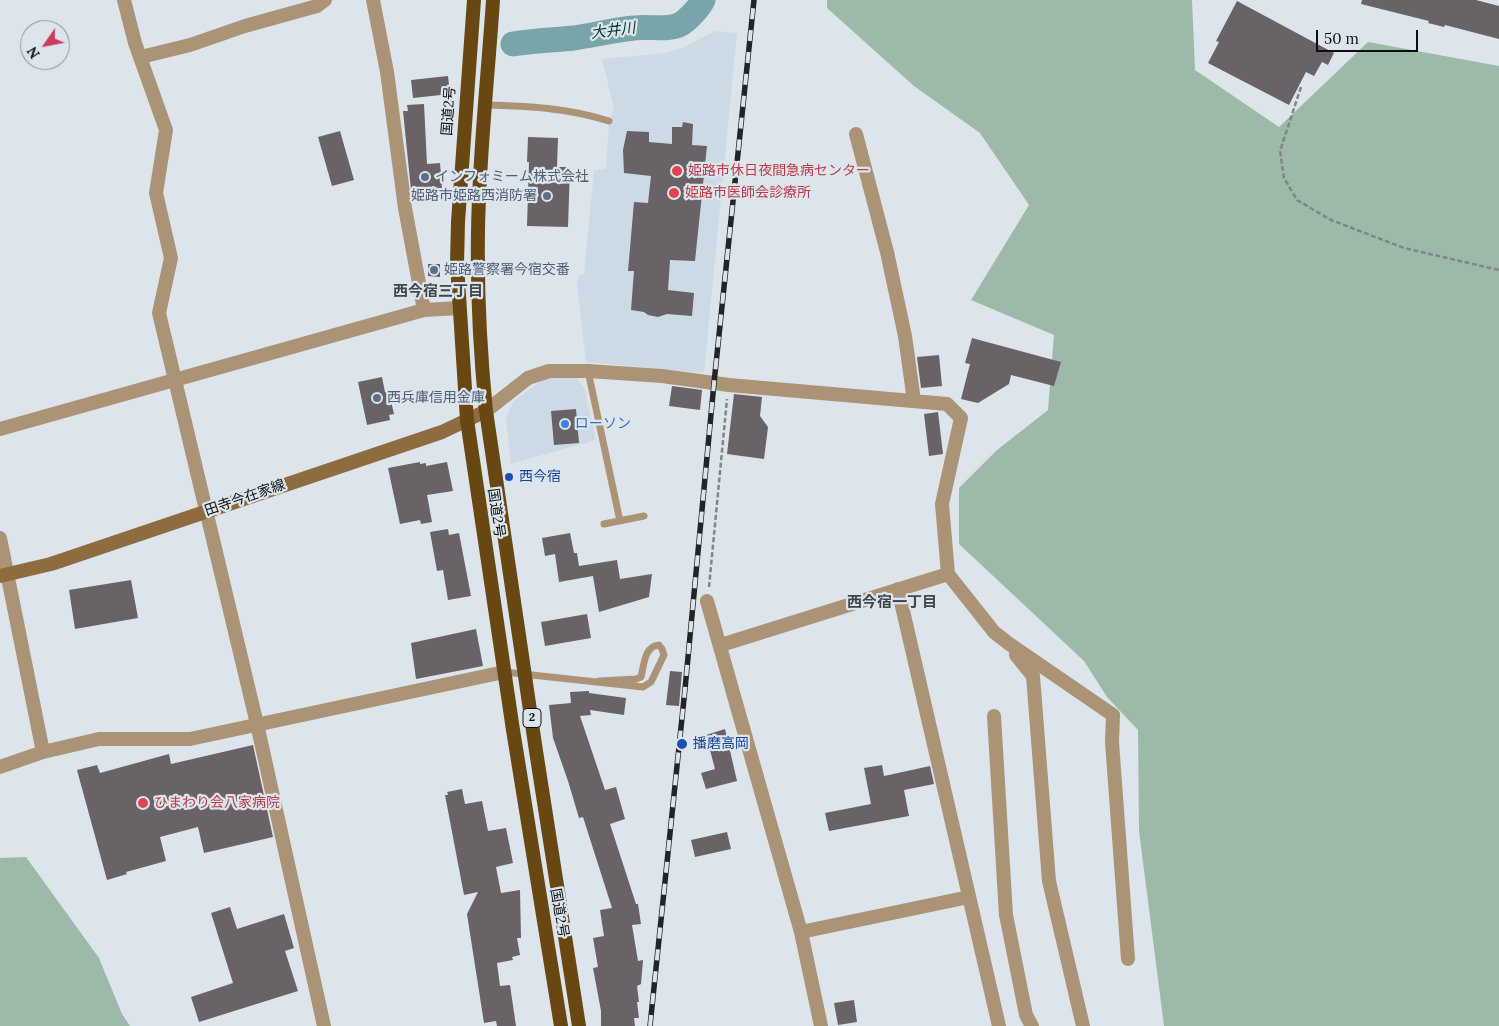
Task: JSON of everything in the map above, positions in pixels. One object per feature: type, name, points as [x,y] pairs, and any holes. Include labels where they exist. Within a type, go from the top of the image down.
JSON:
[{"type":"highway","name":"国道2号","points":[[474,0],[458,222],[458,308],[467,420],[504,672],[561,1026]]},
{"type":"highway","name":"国道2号","points":[[493,0],[479,204],[478,299],[486,411],[579,1026]]},
{"type":"main road","name":"田寺今在家線","points":[[4,575],[51,564],[442,432],[486,411]]},
{"type":"street","points":[[124,0],[135,43],[166,130],[156,193],[172,258],[159,312],[257,724],[324,1026]]},
{"type":"street","points":[[141,57],[190,46],[245,26],[317,6],[325,0]]},
{"type":"street","points":[[373,0],[387,72],[405,208],[424,310]]},
{"type":"street","points":[[856,134],[887,252],[905,336],[914,401]]},
{"type":"street","points":[[0,429],[424,310],[458,308]]},
{"type":"street","points":[[486,411],[528,378],[549,371],[588,371],[662,376],[729,385],[947,404],[960,418],[942,504],[948,574],[994,632],[1113,715],[1112,742],[1128,958]]},
{"type":"street","points":[[0,538],[4,575],[43,752]]},
{"type":"street","points":[[720,645],[948,574]]},
{"type":"street","points":[[898,589],[999,1026]]},
{"type":"street","points":[[707,601],[801,932],[821,1026]]},
{"type":"street","points":[[1008,643],[1033,676],[1049,881],[1083,1026]]},
{"type":"street","points":[[0,767],[43,752],[99,739],[190,739],[504,672]]},
{"type":"street","points":[[994,716],[1006,915],[1026,1015],[1032,1026]]},
{"type":"street","points":[[801,932],[969,897]]},
{"type":"lane","points":[[485,105],[557,108],[585,113],[609,121]]},
{"type":"lane","points":[[588,371],[620,521]]},
{"type":"lane","points":[[604,524],[644,516]]},
{"type":"lane","points":[[504,672],[643,687],[651,682],[664,656],[662,649],[659,645],[653,645],[648,650],[641,677],[636,679],[599,681]]},
{"type":"path","points":[[1301,87],[1280,151],[1284,178],[1297,200],[1331,220],[1404,248],[1499,270]]},
{"type":"path","points":[[707,601],[729,385]]},
{"type":"shaded area","points":[[715,31],[737,33],[704,373],[586,362],[577,284],[579,275],[584,274],[594,170],[606,169],[609,121],[614,109],[602,59],[666,53],[682,48]]},
{"type":"shaded area","points":[[553,377],[576,378],[584,387],[596,440],[511,464],[506,418],[513,402],[542,380]]},
{"type":"green space","points":[[827,0],[1192,0],[1195,70],[1279,127],[1368,42],[1499,66],[1499,1026],[1164,1026],[1139,831],[1138,730],[1107,697],[1084,661],[959,544],[959,488],[997,450],[1048,410],[1054,335],[971,300],[1029,205],[980,133],[914,86],[827,8]]},
{"type":"green space","points":[[26,857],[99,958],[122,1014],[130,1026],[0,1026],[0,858]]},
{"type":"building","points":[[1362,0],[1476,0],[1499,6],[1499,39],[1445,25],[1444,27],[1428,23],[1429,21],[1361,4]]},
{"type":"building","points":[[1237,1],[1334,53],[1328,65],[1322,62],[1314,76],[1306,72],[1289,105],[1208,63],[1219,42],[1216,41]]},
{"type":"building","points":[[448,76],[450,94],[413,98],[411,80]]},
{"type":"building","points":[[424,104],[427,164],[440,163],[442,188],[411,190],[403,111],[408,111],[407,105]]},
{"type":"building","points":[[683,122],[693,124],[692,145],[707,146],[695,261],[670,260],[668,290],[694,293],[692,316],[667,314],[658,317],[631,310],[634,271],[628,271],[634,202],[648,203],[651,176],[624,173],[623,150],[627,131],[649,132],[649,142],[672,144],[672,127],[682,127]]},
{"type":"building","points":[[340,131],[354,180],[332,186],[318,137]]},
{"type":"building","points":[[528,137],[558,138],[557,167],[570,167],[568,227],[527,226]]},
{"type":"building","name":"姫路警察署今宿交番","points":[[428,264],[440,264],[440,277],[428,276]]},
{"type":"building","points":[[972,338],[1061,362],[1054,386],[1011,375],[1009,384],[978,403],[961,399],[970,364],[965,363]]},
{"type":"building","points":[[939,355],[942,386],[921,388],[917,357]]},
{"type":"building","points":[[382,377],[385,392],[389,392],[394,414],[389,415],[390,420],[367,425],[358,382]]},
{"type":"building","points":[[672,386],[702,390],[700,410],[669,406]]},
{"type":"building","points":[[734,394],[762,397],[760,416],[768,427],[764,459],[727,454]]},
{"type":"building","name":"ローソン","points":[[576,409],[579,443],[554,445],[551,411]]},
{"type":"building","points":[[938,412],[943,454],[929,456],[924,414]]},
{"type":"building","points":[[420,462],[420,464],[426,463],[426,466],[447,462],[453,491],[427,495],[432,522],[421,524],[420,520],[400,524],[388,468]]},
{"type":"building","points":[[448,529],[449,535],[459,533],[471,596],[448,600],[443,570],[437,571],[430,532]]},
{"type":"building","points":[[570,533],[579,566],[617,560],[620,579],[652,574],[649,597],[599,612],[593,576],[559,582],[555,554],[545,556],[542,538]]},
{"type":"building","points":[[131,580],[138,618],[75,629],[69,590]]},
{"type":"building","points":[[587,614],[591,638],[545,646],[541,622]]},
{"type":"building","points":[[476,629],[483,666],[416,679],[411,643]]},
{"type":"building","points":[[670,671],[682,672],[679,706],[666,705]]},
{"type":"building","points":[[589,691],[589,693],[626,698],[624,715],[590,710],[591,715],[580,716],[605,790],[616,787],[625,819],[610,824],[636,904],[638,904],[641,924],[632,925],[638,961],[643,960],[641,984],[637,986],[639,1018],[634,1018],[635,1026],[601,1026],[601,1011],[593,968],[598,967],[593,938],[604,936],[600,910],[612,908],[583,817],[579,818],[553,738],[549,705],[571,703],[570,692]]},
{"type":"building","points":[[725,729],[737,781],[706,789],[701,773],[715,769],[706,735]]},
{"type":"building","points":[[253,745],[273,837],[204,853],[198,827],[160,837],[166,861],[126,872],[127,874],[107,880],[77,770],[97,765],[100,773],[169,754],[171,764]]},
{"type":"building","points":[[882,765],[884,776],[930,766],[934,784],[904,790],[909,816],[829,831],[825,813],[871,804],[864,768]]},
{"type":"building","points":[[462,789],[465,804],[482,801],[488,831],[506,828],[513,863],[496,867],[501,893],[520,890],[521,938],[517,938],[520,955],[512,957],[513,960],[497,963],[500,986],[510,985],[516,1026],[497,1026],[496,1021],[484,1023],[467,914],[478,892],[464,895],[445,795],[448,795],[447,792]]},
{"type":"building","points":[[727,832],[731,849],[695,857],[691,840]]},
{"type":"building","points":[[230,907],[237,929],[284,914],[294,948],[285,951],[298,991],[199,1022],[191,997],[233,983],[211,913]]},
{"type":"building","points":[[854,1000],[857,1022],[838,1025],[834,1003]]},
{"type":"waterway","name":"大井川","points":[[513,44],[574,38],[634,28],[661,28],[680,25],[695,11],[703,0]]},
{"type":"railway","points":[[650,1026],[754,0]]},
{"type":"place","name":"姫路市休日夜間急病センター","points":[[677,171]]},
{"type":"place","name":"インフォミーム株式会社","points":[[425,177]]},
{"type":"place","name":"姫路市医師会診療所","points":[[674,193]]},
{"type":"place","name":"姫路市姫路西消防署","points":[[547,196]]},
{"type":"place","name":"姫路警察署今宿交番","points":[[434,270]]},
{"type":"place","name":"西兵庫信用金庫","points":[[377,398]]},
{"type":"place","name":"ローソン","points":[[565,424]]},
{"type":"place","name":"西今宿","points":[[509,477]]},
{"type":"place","name":"播磨高岡","points":[[682,744]]},
{"type":"place","name":"ひまわり会八家病院","points":[[143,803]]},
{"type":"district","name":"西今宿三丁目","points":[[438,292]]},
{"type":"district","name":"西今宿一丁目","points":[[892,603]]}]
